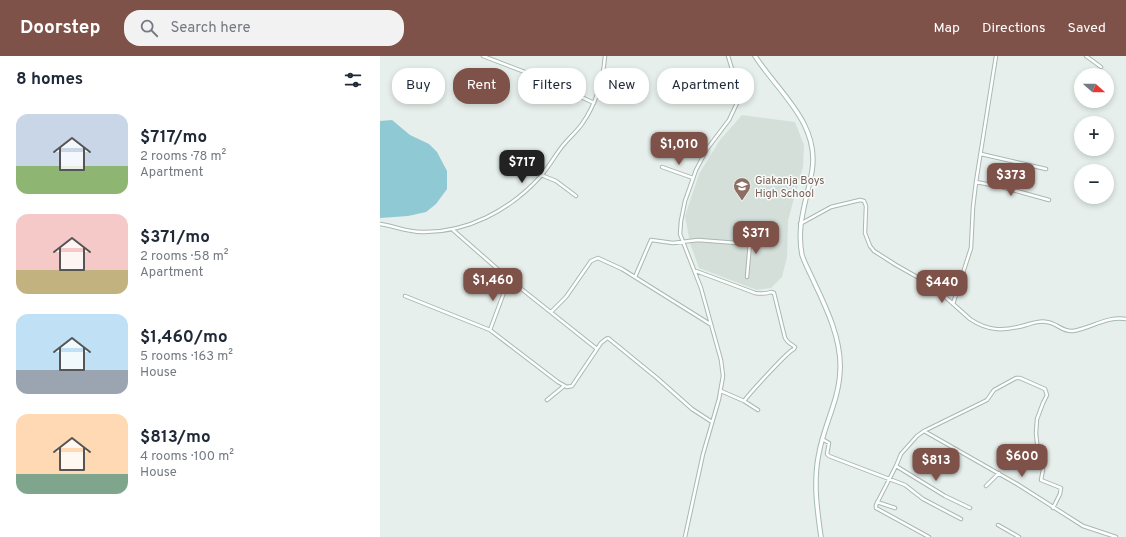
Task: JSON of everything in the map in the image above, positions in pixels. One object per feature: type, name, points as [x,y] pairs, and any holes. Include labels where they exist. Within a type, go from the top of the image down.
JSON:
[{"type":"main road","points":[[755,56],[795,107],[809,136],[812,147],[812,170],[800,224],[803,256],[825,305],[836,338],[840,360],[840,371],[836,395],[822,439],[818,459],[816,483],[821,537]]},
{"type":"street","points":[[380,224],[410,232],[452,229],[477,222],[499,211],[532,185],[542,175],[565,143],[582,125],[594,103],[483,56]]},
{"type":"street","points":[[603,68],[605,56]]},
{"type":"street","points":[[685,537],[703,454],[721,391],[723,376],[711,324],[695,271],[680,234],[682,214],[693,178],[701,160],[729,120],[738,101],[739,96],[737,85],[728,56]]},
{"type":"street","points":[[954,304],[971,248],[976,182],[996,56]]},
{"type":"street","points":[[1086,56],[1100,67]]},
{"type":"street","points":[[981,154],[1046,169]]},
{"type":"street","points":[[662,167],[693,178]]},
{"type":"street","points":[[542,175],[556,182],[576,196]]},
{"type":"street","points":[[976,182],[1002,187],[1049,200]]},
{"type":"street","points":[[800,224],[831,207],[853,201],[864,201],[866,206],[865,233],[870,246],[874,251],[933,286],[976,324],[992,329],[1005,330],[1037,322],[1047,322],[1053,323],[1063,330],[1072,331],[1113,318],[1126,319]]},
{"type":"street","points":[[452,229],[509,279],[597,349]]},
{"type":"street","points":[[747,277],[751,231]]},
{"type":"street","points":[[635,277],[651,240],[674,243],[698,240],[750,244]]},
{"type":"street","points":[[551,312],[566,297],[591,261],[596,258],[603,259],[635,277],[711,324]]},
{"type":"street","points":[[695,271],[755,293],[767,294],[774,292],[785,338],[795,347],[781,360],[744,401]]},
{"type":"street","points":[[490,330],[509,279]]},
{"type":"street","points":[[405,296],[490,330],[564,386],[572,386],[597,349],[606,338],[609,339],[658,378],[692,409],[712,422]]},
{"type":"street","points":[[929,537],[877,509],[875,506],[903,450],[924,431],[981,404],[987,400],[994,390],[1016,378],[1020,378],[1045,389],[1047,395],[1043,402],[1038,419],[1036,438],[1043,470],[1041,480],[1061,488],[1060,494],[1053,508]]},
{"type":"street","points":[[547,400],[564,386]]},
{"type":"street","points":[[721,391],[744,401],[758,410]]},
{"type":"street","points":[[924,431],[999,473],[1083,526],[1109,536],[1116,537]]},
{"type":"street","points":[[822,439],[829,443],[827,454],[829,456],[905,484],[923,499],[961,519]]},
{"type":"street","points":[[896,466],[945,496],[970,508]]},
{"type":"street","points":[[986,486],[999,473]]},
{"type":"street","points":[[877,502],[895,508]]},
{"type":"street","points":[[998,525],[1019,537]]},
{"type":"shaded area","name":"Giakanja Boys High School","points":[[742,115],[795,122],[804,145],[803,167],[788,220],[787,257],[782,277],[771,288],[757,290],[699,268],[690,243],[685,216],[699,174],[720,140]]},
{"type":"water","points":[[392,120],[410,135],[429,144],[437,152],[447,171],[447,189],[436,204],[426,212],[408,216],[380,218],[380,121]]},
{"type":"place","name":"Giakanja Boys High School","points":[[742,201]]}]
